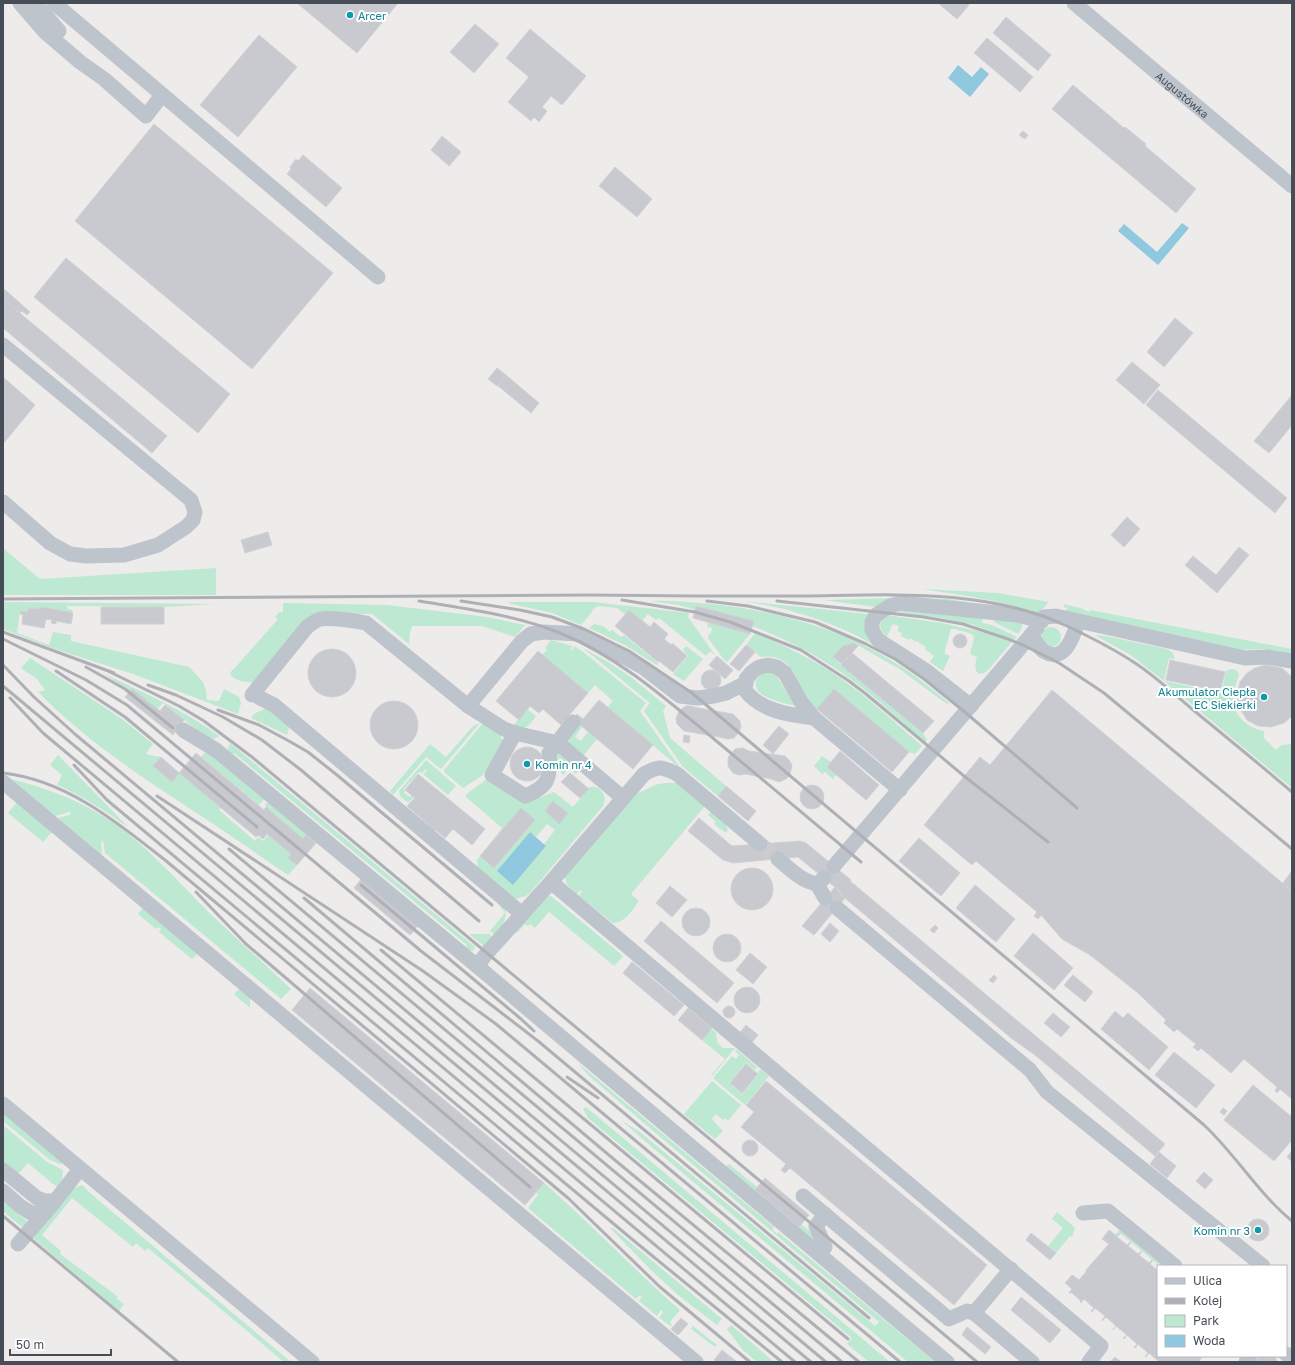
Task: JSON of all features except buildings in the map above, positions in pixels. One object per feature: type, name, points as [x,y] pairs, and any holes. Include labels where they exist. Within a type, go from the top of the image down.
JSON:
[{"type":"street","points":[[20,3],[45,32],[80,62],[104,79],[146,116],[162,95]]},
{"type":"street","points":[[35,3],[53,26],[95,62],[104,79]]},
{"type":"street","points":[[54,3],[378,277]]},
{"type":"street","name":"Augustówka","points":[[1074,3],[1292,186]]},
{"type":"street","points":[[3,345],[191,500],[195,512],[193,520],[186,527],[158,545],[124,555],[86,556],[70,554],[50,543],[3,502]]},
{"type":"street","points":[[971,706],[925,670],[878,640],[872,630],[872,622],[876,615],[890,606],[901,604],[1017,615],[1042,621]]},
{"type":"street","points":[[834,866],[1031,635],[1044,617],[1056,616],[1245,658],[1267,657],[1292,661]]},
{"type":"street","points":[[522,914],[274,705],[256,697],[307,627],[322,619],[366,623],[468,706],[504,729],[515,734],[558,743],[623,798]]},
{"type":"street","points":[[1031,635],[1043,652],[1054,656],[1060,654],[1066,649],[1072,640],[1078,622]]},
{"type":"street","points":[[468,706],[522,641],[531,634],[543,632],[579,634],[599,643],[648,671],[680,696],[698,698],[714,696],[746,683]]},
{"type":"street","points":[[814,718],[785,714],[769,708],[750,697],[745,690],[746,679],[759,667],[768,665],[777,667],[785,673],[801,702],[814,718],[900,790]]},
{"type":"street","points":[[515,734],[492,775],[525,796],[534,793],[547,782],[550,768],[549,753],[573,722]]},
{"type":"street","points":[[183,730],[216,750],[477,966],[947,1362]]},
{"type":"street","points":[[477,966],[487,952],[551,882],[644,774],[653,769],[662,768],[677,774],[760,844]]},
{"type":"street","points":[[3,782],[696,1362]]},
{"type":"street","points":[[778,859],[802,878],[820,881],[825,898]]},
{"type":"street","points":[[551,882],[1101,1346],[1089,1362]]},
{"type":"street","points":[[837,908],[1030,1070],[1047,1092],[1261,1265]]},
{"type":"street","points":[[3,1104],[312,1362]]},
{"type":"street","points":[[18,1244],[80,1169]]},
{"type":"street","points":[[3,1170],[37,1198],[45,1201],[50,1206]]},
{"type":"street","points":[[3,1191],[20,1206],[31,1213],[50,1206]]},
{"type":"street","points":[[803,1196],[949,1319],[967,1311],[974,1313],[1032,1362]]},
{"type":"street","points":[[1083,1213],[1108,1211],[1174,1265]]},
{"type":"street","points":[[819,1254],[825,1247],[816,1226],[825,1214]]},
{"type":"street","points":[[974,1313],[1011,1269]]},
{"type":"green space","points":[[3,548],[40,579],[216,568],[216,595],[3,595]]},
{"type":"green space","points":[[922,589],[998,593],[1049,602],[1040,612],[1037,613],[998,602]]},
{"type":"green space","points":[[898,598],[948,599],[1004,608],[876,607],[823,600]]},
{"type":"green space","points":[[651,601],[720,605],[770,613],[818,627],[842,636],[887,658],[908,671],[949,703],[944,702],[901,670],[854,643],[843,646],[833,657],[923,733],[927,740],[925,742],[853,681],[810,653],[752,626],[753,621],[697,606],[696,610],[679,605]]},
{"type":"green space","points":[[743,601],[868,614],[866,629],[872,644],[857,636],[809,616],[777,607]]},
{"type":"green space","points":[[3,602],[216,604],[164,607],[67,606],[73,613],[42,607],[40,609],[28,608],[27,612],[20,611],[17,633],[49,645],[53,632],[71,635],[71,641],[189,667],[203,682],[207,700],[219,701],[224,689],[239,697],[241,703],[238,714],[133,674],[55,649],[3,629]]},
{"type":"green space","points":[[593,602],[689,613],[688,617],[715,655],[710,651],[706,656],[659,618],[656,620],[648,614],[642,621],[629,610],[625,614],[617,608],[597,606],[592,609],[593,611],[581,625],[552,613],[508,603]]},
{"type":"green space","points":[[283,603],[387,605],[487,617],[525,625],[515,637],[482,626],[412,626],[409,644],[372,614],[329,613],[255,683],[235,679],[230,674],[232,670],[278,619],[275,617],[279,612],[283,612]]},
{"type":"green space","points":[[1063,604],[1090,612],[1090,610],[1292,649],[1292,654],[1263,649],[1236,650],[1067,613],[1065,610],[1068,607],[1065,608]]},
{"type":"green space","points":[[905,610],[983,615],[982,623],[992,625],[1017,637],[1014,640],[971,624],[936,617],[897,612]]},
{"type":"green space","points":[[885,615],[942,623],[986,633],[1012,642],[988,670],[981,674],[976,671],[975,665],[977,657],[970,654],[974,638],[972,634],[951,629],[945,650],[945,654],[950,656],[943,671],[930,662],[934,656],[925,649],[926,647],[917,641],[916,642],[910,638],[909,640],[901,636],[902,633],[897,631],[899,626],[893,624],[886,638],[880,626]]},
{"type":"green space","points":[[995,617],[1013,619],[1022,624],[1022,628],[1018,634],[994,622]]},
{"type":"green space","points":[[708,622],[750,634],[727,662],[708,638],[709,633],[711,634],[712,628],[707,627]]},
{"type":"green space","points":[[594,624],[603,626],[610,632],[612,630],[621,637],[624,635],[659,664],[657,665],[625,645],[589,628]]},
{"type":"green space","points":[[1051,627],[1058,630],[1061,637],[1058,644],[1051,647],[1044,644],[1041,637],[1044,630]]},
{"type":"green space","points":[[755,633],[805,657],[834,674],[868,699],[922,746],[915,754],[909,752],[834,689],[817,709],[807,699],[791,668],[786,663],[771,657],[761,657],[746,645]]},
{"type":"green space","points":[[1095,635],[1167,649],[1170,651],[1173,654],[1174,659],[1169,658],[1164,681],[1132,656]]},
{"type":"green space","points":[[551,640],[572,646],[571,650],[573,650],[574,646],[582,651],[646,703],[640,711],[681,769],[608,707],[613,701],[595,685],[588,693],[542,655],[547,650],[545,648]]},
{"type":"green space","points":[[686,646],[703,659],[684,681],[673,674],[688,656],[683,650]]},
{"type":"green space","points":[[583,648],[631,677],[666,706],[663,711],[670,738],[726,786],[718,796],[683,767],[644,711],[650,703]]},
{"type":"green space","points":[[30,658],[122,719],[153,744],[146,753],[161,757],[153,766],[172,782],[179,773],[221,808],[219,810],[255,841],[258,837],[263,841],[268,835],[291,854],[288,858],[297,865],[288,875],[154,785],[93,741],[74,726],[38,692],[45,690],[37,679],[21,668]]},
{"type":"green space","points":[[1232,669],[1236,670],[1239,675],[1234,688],[1233,697],[1235,709],[1238,715],[1247,724],[1264,731],[1264,738],[1276,750],[1282,745],[1292,744],[1292,788],[1164,681],[1221,693],[1226,671]]},
{"type":"green space","points":[[770,672],[776,675],[794,705],[786,704],[770,698],[758,691],[756,680],[761,674]]},
{"type":"green space","points":[[104,674],[178,710],[219,736],[212,740],[163,703],[157,709],[132,689],[130,691]]},
{"type":"green space","points":[[264,709],[269,709],[290,724],[287,735],[251,718],[254,714]]},
{"type":"green space","points":[[527,709],[536,716],[531,723],[527,727],[521,728],[513,726]]},
{"type":"green space","points":[[480,723],[441,769],[426,757],[393,795],[390,791],[430,744],[446,757],[473,726]]},
{"type":"green space","points":[[483,723],[499,732],[503,741],[499,752],[483,775],[463,788],[444,772],[444,770]]},
{"type":"green space","points":[[579,724],[582,727],[575,737],[581,741],[588,732],[597,739],[583,756],[569,747],[567,741]]},
{"type":"green space","points":[[230,743],[475,947],[473,951],[464,949],[229,753],[228,748]],"holes":[[[234,753],[467,945],[466,947],[233,755]]]},
{"type":"green space","points":[[560,750],[578,767],[576,774],[569,768],[563,775],[553,756]]},
{"type":"green space","points":[[206,751],[265,798],[259,805],[201,757]]},
{"type":"green space","points":[[58,755],[128,827],[85,799],[57,785],[62,775],[50,765]]},
{"type":"green space","points":[[822,756],[831,762],[827,767],[836,775],[833,779],[825,772],[822,774],[814,766]]},
{"type":"green space","points":[[426,760],[456,786],[448,795],[423,774],[427,771],[426,769],[422,773],[418,773],[404,789],[404,793],[410,797],[412,795],[414,797],[408,803],[400,796],[399,791]]},
{"type":"green space","points":[[11,779],[46,789],[69,798],[101,815],[133,838],[218,921],[291,989],[281,999],[105,853],[103,840],[101,842],[102,855],[58,818],[70,815],[71,813],[69,812],[55,816]]},
{"type":"green space","points":[[487,779],[526,803],[554,792],[573,807],[590,787],[600,789],[605,799],[603,806],[530,893],[526,896],[515,899],[478,871],[477,860],[480,856],[494,868],[535,820],[521,808],[481,854],[502,828],[465,796]],"holes":[[[553,801],[568,813],[560,823],[545,811]],[[547,824],[555,830],[544,844],[546,846],[513,884],[498,871],[530,832],[536,837]]]},
{"type":"green space","points":[[676,783],[705,806],[631,894],[639,901],[625,918],[621,921],[613,923],[579,896],[582,891],[581,890],[577,894],[570,888],[567,884],[565,875],[632,796],[658,784]]},
{"type":"green space","points":[[268,801],[308,833],[303,839],[266,807],[265,805]]},
{"type":"green space","points":[[17,802],[52,832],[43,842],[8,813]]},
{"type":"green space","points":[[711,811],[725,823],[728,830],[726,833],[714,824],[716,822],[708,815]]},
{"type":"green space","points":[[489,891],[505,908],[506,912],[504,922],[495,935],[490,931],[505,913]]},
{"type":"green space","points":[[551,896],[623,956],[614,966],[549,912],[535,928],[530,924],[528,926],[525,924],[517,933],[515,931],[546,897]]},
{"type":"green space","points":[[143,908],[198,953],[192,959],[159,932],[161,929],[158,927],[156,929],[138,914]]},
{"type":"green space","points":[[488,933],[493,937],[484,946],[469,934],[487,934]]},
{"type":"green space","points":[[240,988],[250,997],[250,1008],[234,994]]},
{"type":"green space","points":[[711,1029],[716,1032],[717,1042],[723,1048],[735,1048],[712,1076],[711,1075],[725,1059],[702,1040]]},
{"type":"green space","points":[[737,1050],[757,1067],[755,1070],[746,1063],[729,1083],[742,1094],[759,1074],[758,1072],[760,1069],[769,1076],[745,1105],[713,1078],[732,1056],[736,1059],[739,1055],[735,1051]]},
{"type":"green space","points":[[578,1063],[774,1227],[772,1229],[777,1234],[778,1232],[935,1362],[908,1362],[621,1120],[640,1132],[875,1326],[879,1322],[588,1075]]},
{"type":"green space","points":[[712,1081],[741,1105],[728,1121],[725,1118],[723,1120],[716,1114],[712,1119],[723,1131],[715,1139],[684,1114]]},
{"type":"green space","points":[[586,1107],[890,1362],[869,1362],[847,1344],[852,1338],[588,1118],[583,1109]]},
{"type":"green space","points":[[3,1113],[60,1161],[62,1165],[50,1160],[3,1121]]},
{"type":"green space","points":[[3,1125],[47,1162],[63,1170],[62,1180],[57,1186],[28,1163],[18,1174],[3,1162]]},
{"type":"green space","points":[[729,1164],[757,1187],[755,1190],[799,1226],[801,1224],[812,1233],[816,1243],[726,1166]]},
{"type":"green space","points":[[544,1183],[680,1310],[670,1322],[672,1325],[671,1326],[659,1318],[663,1312],[661,1310],[657,1316],[639,1301],[642,1297],[640,1295],[636,1299],[528,1208],[538,1195],[536,1193]]},
{"type":"green space","points":[[82,1185],[291,1362],[284,1362],[148,1248],[145,1251],[136,1243],[133,1247],[72,1198],[42,1235],[61,1251],[60,1254],[117,1296],[117,1299],[124,1304],[119,1311],[32,1237],[74,1188]]},
{"type":"green space","points":[[3,1201],[28,1222],[23,1228],[3,1211]]},
{"type":"green space","points":[[1057,1212],[1075,1228],[1072,1237],[1070,1236],[1056,1253],[1048,1246],[1063,1228],[1052,1219]]},
{"type":"green space","points":[[610,1228],[614,1229],[722,1319],[717,1325],[678,1295]]},
{"type":"green space","points":[[1119,1230],[1162,1265],[1159,1265],[1120,1233],[1117,1236],[1115,1235]]},
{"type":"green space","points":[[731,1325],[774,1362],[757,1362],[742,1349],[727,1329]]},
{"type":"green space","points":[[693,1326],[717,1345],[715,1347],[691,1329]]},
{"type":"water","points":[[958,65],[972,77],[981,67],[989,74],[970,97],[948,78]]},
{"type":"water","points":[[1182,223],[1189,228],[1158,265],[1118,231],[1124,224],[1157,252]]},
{"type":"water","points":[[530,832],[546,846],[513,885],[497,871]]},
{"type":"tunnel","points":[[760,844],[778,859]]},
{"type":"railway","points":[[3,599],[588,595],[904,595],[937,596],[971,600],[1004,605],[1036,614],[1067,626],[1119,653],[1157,679],[1292,792]]},
{"type":"railway","points":[[622,600],[695,612],[730,622],[801,650],[849,681],[866,694],[964,776],[1048,842]]},
{"type":"railway","points":[[419,601],[491,613],[526,622],[560,633],[602,654],[660,694],[861,862]]},
{"type":"railway","points":[[461,601],[520,610],[552,617],[584,629],[629,651],[692,693],[1204,1125],[1268,1198],[1292,1221]]},
{"type":"railway","points":[[707,601],[748,606],[815,622],[866,644],[895,659],[924,679],[966,713],[1077,808]]},
{"type":"railway","points":[[777,601],[924,617],[963,624],[1023,645],[1059,663],[1104,693],[1292,849]]},
{"type":"railway","points":[[3,632],[114,673]]},
{"type":"railway","points":[[3,639],[86,680],[127,705],[421,951],[538,1041],[869,1318]]},
{"type":"railway","points":[[3,665],[34,697],[76,735],[826,1362]]},
{"type":"railway","points":[[86,667],[125,689],[173,728]]},
{"type":"railway","points":[[56,671],[125,717],[257,827]]},
{"type":"railway","points":[[108,671],[179,706],[204,721],[252,757],[977,1362]]},
{"type":"railway","points":[[148,685],[176,695],[223,717],[262,740],[301,770],[479,921]]},
{"type":"railway","points":[[3,686],[811,1362]]},
{"type":"railway","points":[[10,698],[43,733],[795,1362]]},
{"type":"railway","points":[[218,710],[259,725],[308,752],[492,905]]},
{"type":"railway","points":[[74,765],[107,800],[633,1240],[782,1362]]},
{"type":"railway","points":[[3,773],[26,777],[48,784],[90,805],[128,831],[165,860],[568,1198],[660,1287],[750,1362]]},
{"type":"railway","points":[[157,796],[423,971],[496,1024],[900,1362]]},
{"type":"railway","points":[[229,849],[842,1362]]},
{"type":"railway","points":[[361,885],[534,1031]]},
{"type":"railway","points":[[196,892],[246,944],[530,1187]]},
{"type":"railway","points":[[304,898],[616,1161],[859,1362]]},
{"type":"railway","points":[[381,950],[848,1339]]},
{"type":"railway","points":[[567,1077],[598,1098]]},
{"type":"railway","points":[[3,1216],[178,1362]]},
{"type":"place","name":"Arcer","points":[[350,15]]},
{"type":"place","name":"Akumulator Ciepła EC Siekierki","points":[[1264,697]]},
{"type":"place","name":"Komin nr 4","points":[[527,764]]},
{"type":"place","name":"Komin nr 3","points":[[1258,1230]]}]
